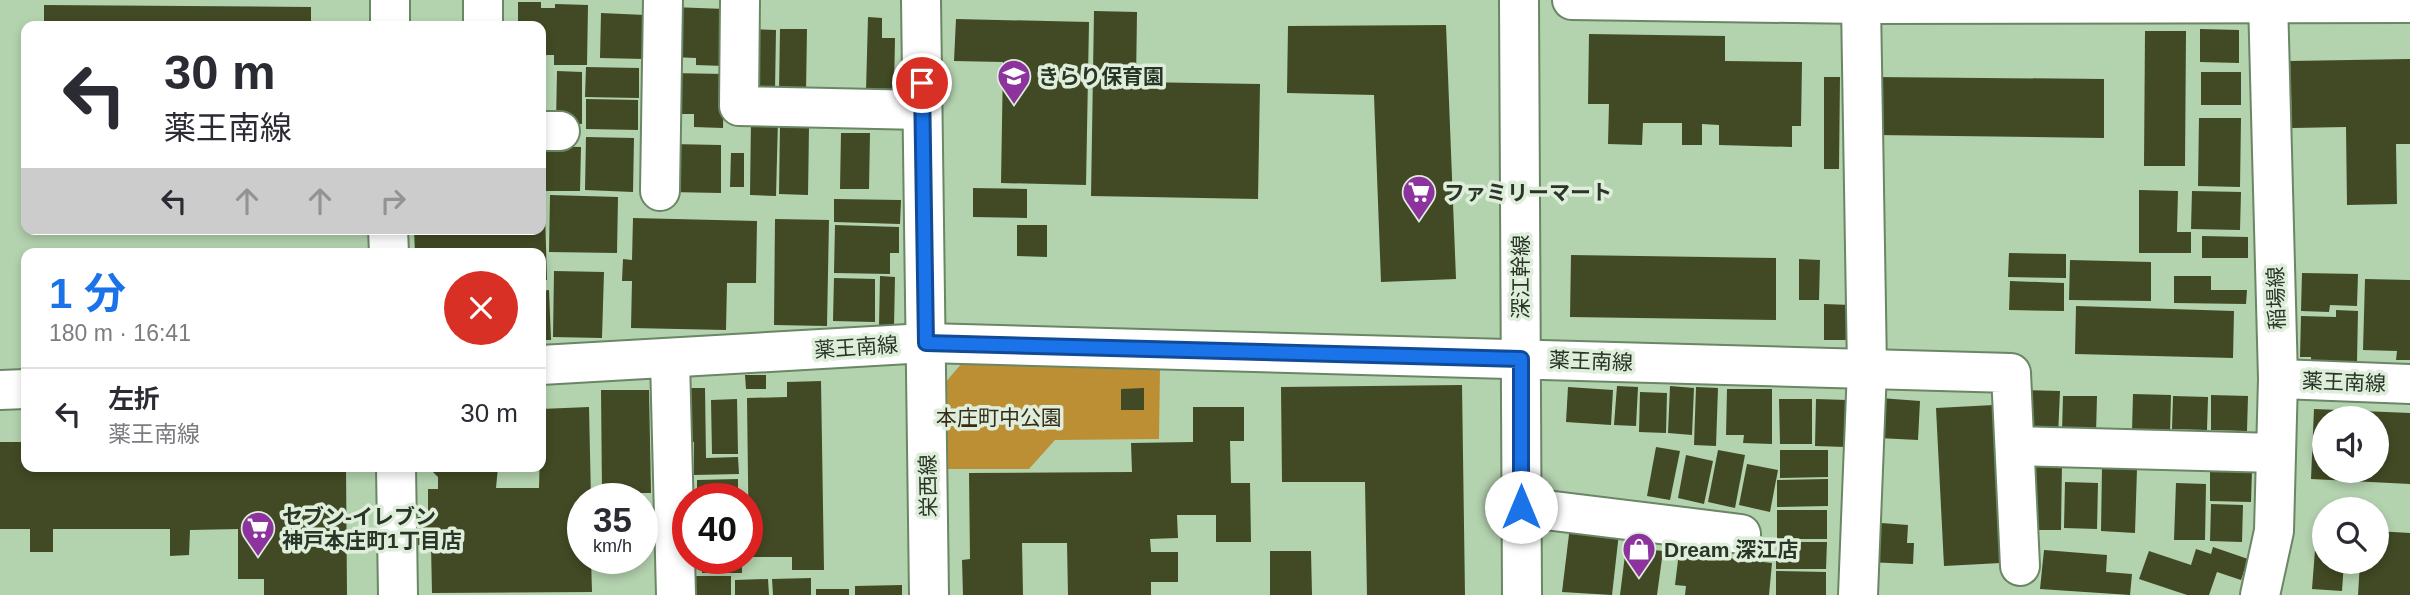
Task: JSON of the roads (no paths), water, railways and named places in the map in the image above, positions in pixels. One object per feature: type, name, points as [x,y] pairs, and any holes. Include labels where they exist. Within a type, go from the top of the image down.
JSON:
[{"type":"street","points":[[390,0],[390,21]]},
{"type":"street","points":[[484,0],[484,21]]},
{"type":"street","points":[[660,191],[663,0]]},
{"type":"street","points":[[740,0],[739,106],[922,110]]},
{"type":"street","name":"栄西線","points":[[921,0],[929,595]]},
{"type":"street","name":"深江幹線","points":[[1519,0],[1522,595]]},
{"type":"street","points":[[1572,0],[1861,4],[2268,0],[2410,3]]},
{"type":"street","name":"稲場線","points":[[2260,595],[2274,531],[2278,379],[2268,0]]},
{"type":"street","points":[[1858,595],[1867,369],[1861,4]]},
{"type":"street","name":"薬王南線","points":[[546,365],[670,360],[926,343],[2011,373],[2015,446]]},
{"type":"street","points":[[670,360],[676,595]]},
{"type":"street","name":"薬王南線","points":[[2278,379],[2410,384]]},
{"type":"street","points":[[0,390],[21,389]]},
{"type":"street","points":[[2020,566],[2015,446],[2276,453]]},
{"type":"street","points":[[396,472],[398,595]]},
{"type":"street","points":[[1521,507],[1741,534]]},
{"type":"place","name":"きらり保育園","points":[[1014,106]]},
{"type":"place","name":"ファミリーマート","points":[[1419,222]]},
{"type":"place","name":"セブン-イレブン 神戸本庄町1丁目店","points":[[258,558]]},
{"type":"place","name":"Dream 深江店","points":[[1639,579]]},
{"type":"park label","name":"本庄町中公園","points":[[999,417]]}]
